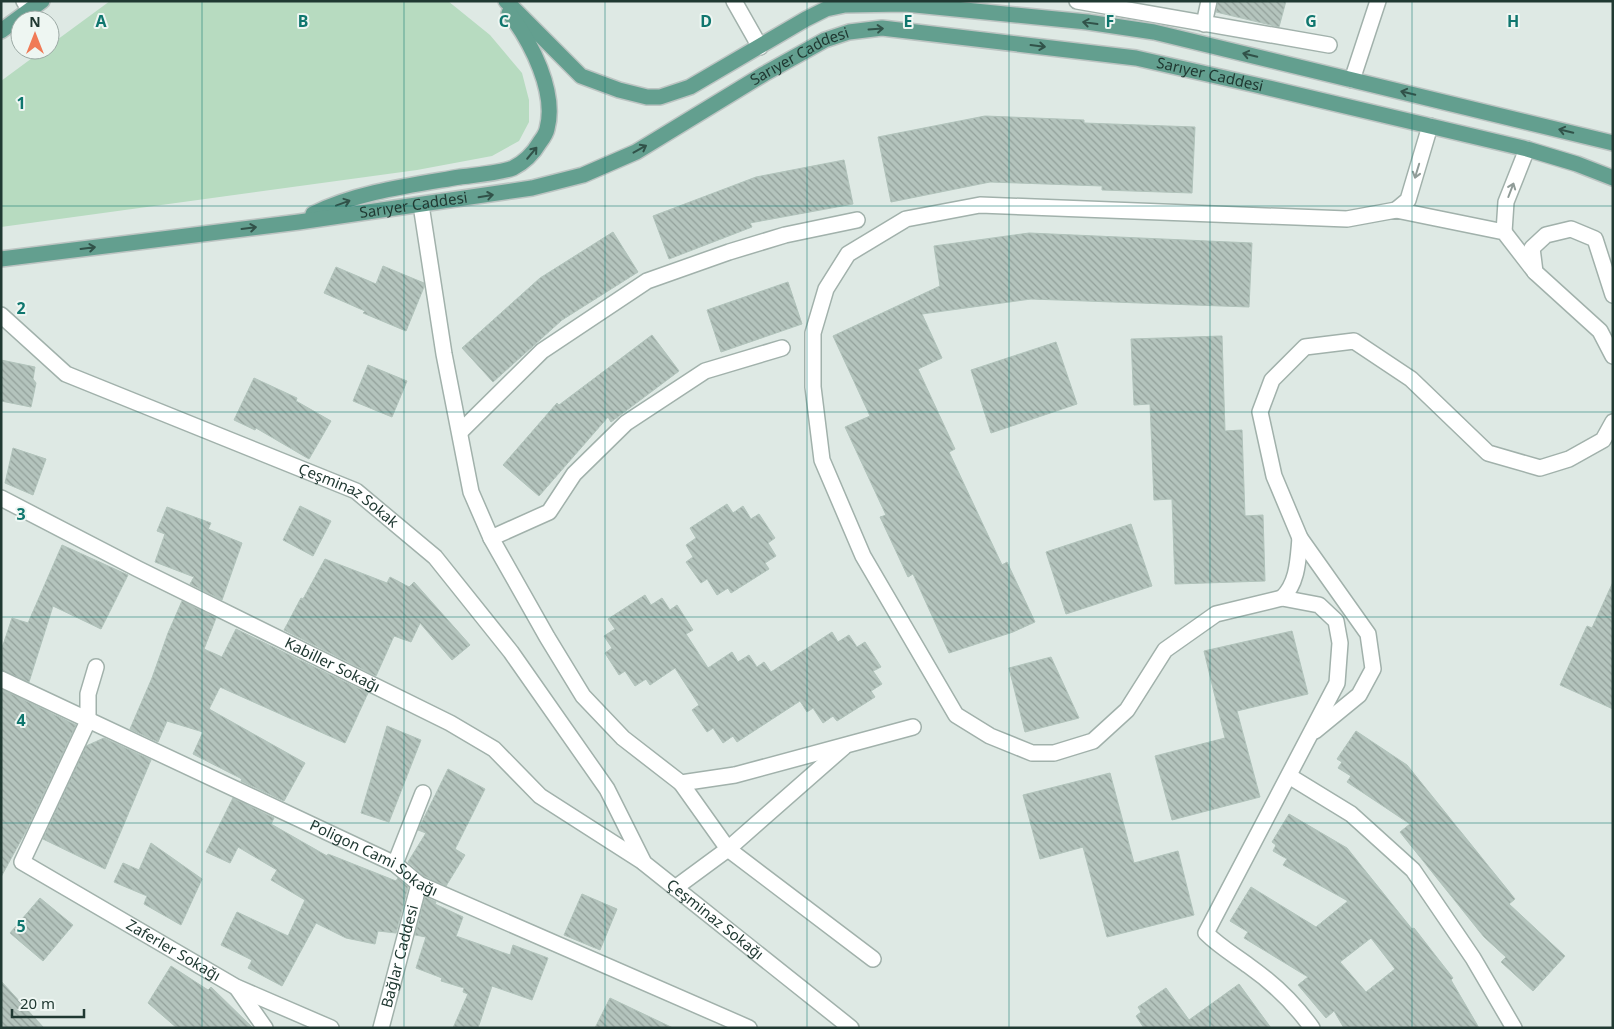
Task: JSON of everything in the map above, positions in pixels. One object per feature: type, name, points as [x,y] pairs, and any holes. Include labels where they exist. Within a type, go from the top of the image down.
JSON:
[{"type":"main road","points":[[299,222],[321,211],[354,199],[428,182],[511,169],[525,162],[547,131],[550,112],[546,84],[532,51],[501,1]]},
{"type":"main road","name":"Sarıyer Caddesi","points":[[506,1],[581,76],[619,90],[647,97],[660,97],[690,87],[806,19],[826,10],[845,5],[905,4],[1087,22],[1154,32],[1613,143]]},
{"type":"main road","points":[[3,27],[32,4]]},
{"type":"main road","name":"Sarıyer Caddesi","points":[[1,259],[421,205],[532,188],[583,175],[636,152],[764,74],[825,40],[849,32],[882,28],[1136,58],[1527,149],[1577,164],[1613,178]]},
{"type":"main road","points":[[1,248],[40,254]]},
{"type":"street","points":[[734,1],[760,47]]},
{"type":"street","points":[[1077,1],[1330,45]]},
{"type":"street","points":[[1204,24],[1209,1]]},
{"type":"street","points":[[1352,80],[1378,1]]},
{"type":"street","points":[[1396,210],[1408,200],[1430,126]]},
{"type":"street","points":[[1504,232],[1506,202],[1527,149]]},
{"type":"street","points":[[421,205],[444,354],[472,492],[491,538],[547,638],[583,696],[623,738],[681,784],[728,849],[873,959]]},
{"type":"street","points":[[1312,1028],[1299,1009],[1250,966],[1215,942],[1206,933],[1337,683],[1340,643],[1336,621],[1319,605],[1282,598],[1216,614],[1165,650],[1127,710],[1093,741],[1054,753],[1032,753],[990,736],[956,715],[863,556],[822,460],[813,387],[814,333],[826,289],[848,254],[906,219],[980,205],[1347,219],[1396,210],[1504,232],[1535,272],[1600,331],[1613,356]]},
{"type":"street","points":[[460,432],[542,351],[647,281],[729,252],[785,235],[857,220]]},
{"type":"street","points":[[1535,272],[1532,248],[1546,235],[1571,228],[1596,240],[1613,295]]},
{"type":"street","name":"Çeşminaz Sokak","points":[[1,315],[66,374],[356,491],[435,557],[511,652],[607,789]]},
{"type":"street","points":[[1310,735],[1359,696],[1373,669],[1368,634],[1300,538],[1274,476],[1260,412],[1272,380],[1305,347],[1354,341],[1411,379],[1488,453],[1540,468],[1569,459],[1603,440],[1613,422]]},
{"type":"street","points":[[491,538],[549,512],[574,474],[626,423],[697,376],[705,371],[782,348]]},
{"type":"street","name":"Kabiller Sokağı","points":[[1,498],[138,569],[450,723],[494,749],[540,796],[644,863]]},
{"type":"street","points":[[1282,598],[1289,591],[1296,570],[1300,538]]},
{"type":"street","points":[[88,721],[88,694],[96,667]]},
{"type":"street","name":"Poligon Cami Sokağı","points":[[1,679],[395,864],[419,884],[731,1024],[749,1028]]},
{"type":"street","name":"Zaferler Sokağı","points":[[88,721],[22,862],[236,987],[331,1028]]},
{"type":"street","points":[[681,784],[735,775],[913,727]]},
{"type":"street","points":[[674,888],[728,849],[847,744]]},
{"type":"street","points":[[1289,776],[1351,814],[1413,870],[1473,958],[1514,1028]]},
{"type":"street","name":"Çeşminaz Sokağı","points":[[607,789],[644,863],[851,1028]]},
{"type":"street","points":[[395,864],[423,793]]},
{"type":"street","name":"Bağlar Caddesi","points":[[382,1028],[419,884]]},
{"type":"street","points":[[236,987],[265,1028]]},
{"type":"green space","points":[[110,1],[448,1],[490,35],[522,73],[529,100],[529,122],[519,141],[492,156],[417,170],[1,227],[1,81],[29,60],[60,60],[60,38]]},
{"type":"building","points":[[1218,1],[1286,1],[1279,27],[1216,12]]},
{"type":"building","points":[[985,116],[1084,120],[1084,123],[1195,127],[1192,193],[1102,190],[1102,186],[990,182],[891,202],[878,137]]},
{"type":"building","points":[[844,160],[853,204],[750,223],[752,227],[669,259],[653,216],[756,177]]},
{"type":"building","points":[[613,232],[638,272],[562,320],[493,382],[462,348],[540,278]]},
{"type":"building","points":[[1029,233],[1252,243],[1249,307],[1031,299],[922,314],[942,358],[918,369],[955,449],[949,452],[1002,565],[1007,562],[1035,622],[1013,632],[949,653],[913,574],[908,577],[880,517],[886,515],[845,427],[870,416],[833,336],[940,286],[934,246]]},
{"type":"building","points":[[383,266],[424,283],[406,331],[363,313],[365,311],[324,293],[336,267],[376,284]]},
{"type":"building","points":[[788,282],[802,324],[721,352],[707,310]]},
{"type":"building","points":[[652,335],[679,371],[611,422],[608,417],[539,496],[503,465],[557,403],[559,405]]},
{"type":"building","points":[[1222,336],[1225,431],[1242,430],[1245,516],[1263,515],[1265,581],[1175,584],[1172,499],[1154,500],[1150,404],[1134,405],[1131,339]]},
{"type":"building","points":[[1056,342],[1077,404],[991,433],[971,370]]},
{"type":"building","points":[[1,360],[35,367],[33,379],[36,383],[31,407],[1,401]]},
{"type":"building","points":[[368,365],[407,381],[392,417],[353,401]]},
{"type":"building","points":[[254,378],[297,398],[296,401],[331,421],[309,459],[256,428],[255,430],[234,420]]},
{"type":"building","points":[[13,448],[46,459],[33,495],[5,483]]},
{"type":"building","points":[[727,504],[733,513],[743,506],[751,519],[759,514],[775,538],[768,543],[776,556],[765,563],[769,569],[731,593],[728,588],[717,595],[707,579],[701,583],[686,562],[693,557],[686,545],[696,538],[690,528]]},
{"type":"building","points":[[300,506],[331,521],[313,556],[283,540]]},
{"type":"building","points":[[167,507],[211,523],[208,529],[242,543],[222,600],[190,584],[194,577],[155,562],[165,534],[157,531]]},
{"type":"building","points":[[1131,524],[1152,586],[1066,614],[1046,552]]},
{"type":"building","points":[[62,545],[128,575],[101,629],[53,606],[29,682],[1,670],[1,651],[12,618],[28,623]]},
{"type":"building","points":[[325,559],[387,583],[390,577],[409,587],[414,582],[470,645],[452,660],[420,623],[411,642],[394,636],[376,676],[284,630]]},
{"type":"building","points":[[1613,582],[1613,709],[1560,685],[1587,626],[1592,628]]},
{"type":"building","points":[[645,595],[651,605],[662,598],[670,610],[677,605],[693,630],[686,634],[708,668],[732,652],[738,662],[749,655],[757,667],[764,662],[771,672],[832,632],[838,642],[849,635],[857,647],[865,642],[881,667],[873,671],[882,684],[871,691],[875,697],[837,721],[833,716],[823,723],[813,708],[807,712],[800,701],[737,742],[733,736],[723,743],[713,728],[707,732],[692,710],[699,705],[675,668],[650,685],[646,679],[635,686],[625,671],[619,675],[605,653],[612,648],[604,636],[615,629],[608,619]]},
{"type":"building","points":[[182,601],[216,618],[204,649],[222,657],[236,629],[368,693],[345,743],[220,687],[209,709],[305,763],[284,801],[241,781],[242,779],[193,754],[203,732],[167,721],[158,742],[130,729]]},
{"type":"building","points":[[1292,631],[1308,694],[1237,711],[1260,797],[1172,820],[1155,756],[1225,738],[1204,651]]},
{"type":"building","points":[[1051,657],[1079,718],[1025,732],[1009,668]]},
{"type":"building","points":[[1,689],[76,725],[26,831],[1,877]]},
{"type":"building","points":[[387,726],[421,740],[389,822],[361,813]]},
{"type":"building","points":[[1356,731],[1407,765],[1515,899],[1509,904],[1565,956],[1533,991],[1501,962],[1506,957],[1484,937],[1400,832],[1410,824],[1347,782],[1351,776],[1338,768],[1342,762],[1337,759]]},
{"type":"building","points":[[104,738],[151,760],[105,869],[43,839],[86,746]]},
{"type":"building","points":[[448,769],[485,789],[455,849],[465,855],[446,886],[424,876],[408,862],[426,833],[418,830]]},
{"type":"building","points":[[1110,773],[1134,863],[1178,851],[1194,915],[1107,937],[1083,847],[1040,859],[1023,795]]},
{"type":"building","points":[[233,798],[274,818],[271,824],[327,856],[328,854],[396,881],[398,878],[408,887],[396,933],[378,931],[375,944],[346,938],[316,923],[282,986],[248,968],[252,960],[221,945],[237,912],[288,936],[305,900],[271,880],[277,870],[238,847],[230,863],[206,852]]},
{"type":"building","points":[[1289,814],[1347,848],[1453,978],[1451,980],[1479,1028],[1344,1028],[1334,1011],[1326,1018],[1298,985],[1308,977],[1244,938],[1248,932],[1230,921],[1251,887],[1316,927],[1348,901],[1283,865],[1287,859],[1273,851],[1276,845],[1272,842]],"holes":[[[1371,938],[1395,969],[1366,992],[1340,962]]]},
{"type":"building","points":[[151,843],[202,879],[181,925],[144,904],[147,896],[114,882],[123,863],[139,870]]},
{"type":"building","points":[[582,894],[617,909],[600,950],[564,935]]},
{"type":"building","points":[[425,897],[436,902],[435,904],[463,917],[456,936],[510,955],[513,945],[548,958],[532,1000],[492,986],[478,1028],[453,1028],[468,994],[463,992],[464,988],[441,981],[442,978],[416,968],[426,937],[415,935]]},
{"type":"building","points":[[40,898],[73,925],[43,961],[10,933]]},
{"type":"building","points":[[171,966],[208,990],[211,987],[253,1028],[177,1028],[148,1003]]},
{"type":"building","points":[[1,981],[44,1028],[1,1028]]},
{"type":"building","points":[[1239,984],[1271,1028],[1144,1028],[1136,1016],[1141,1012],[1138,1007],[1166,988],[1189,1020]]},
{"type":"building","points":[[610,998],[673,1028],[595,1028]]}]
